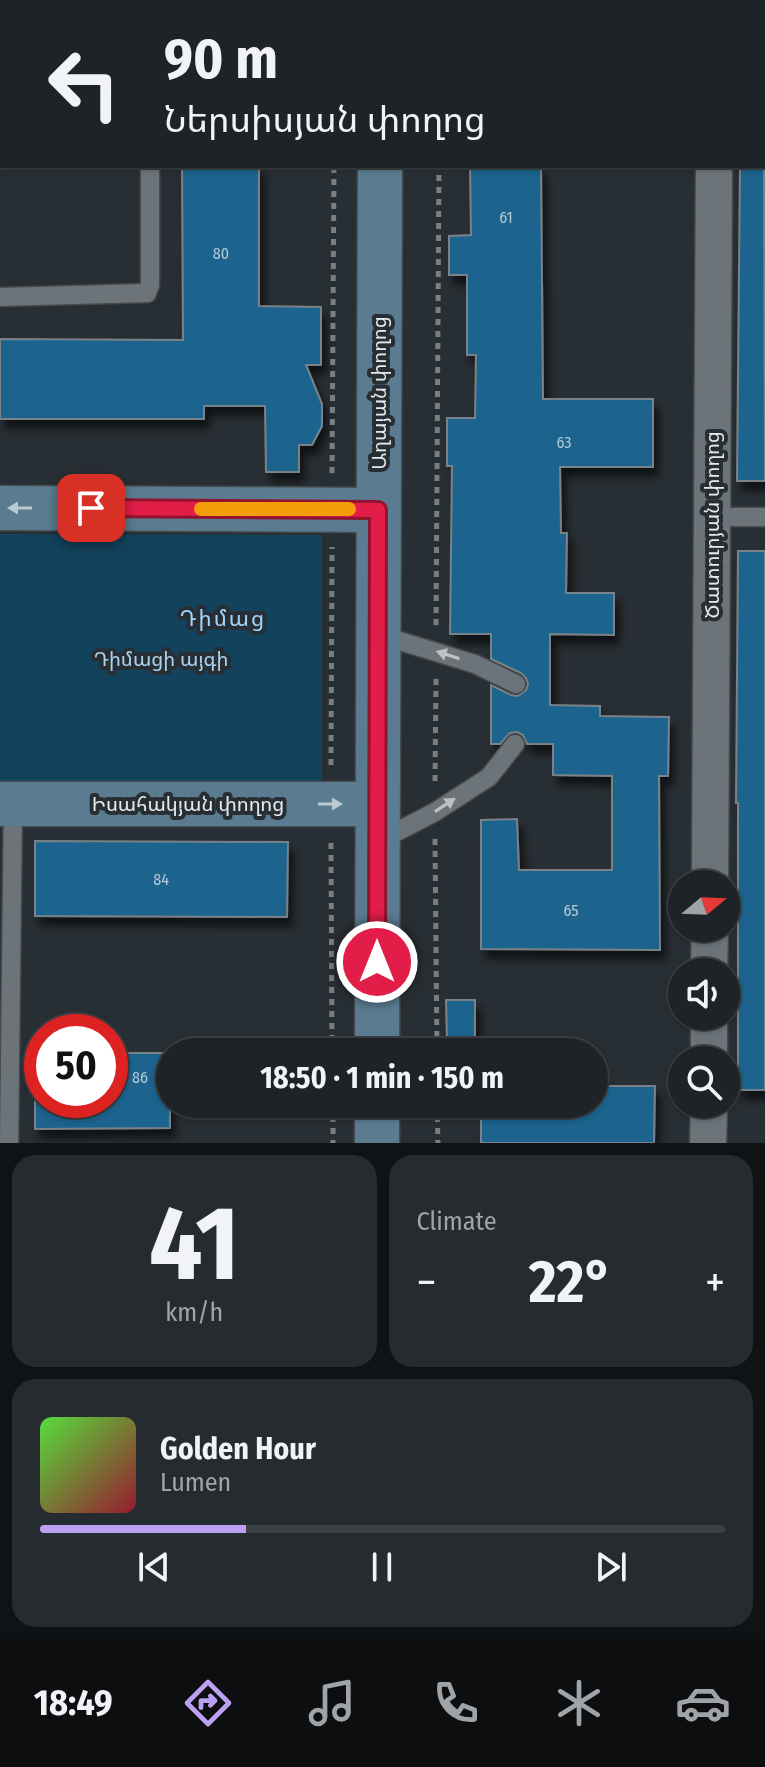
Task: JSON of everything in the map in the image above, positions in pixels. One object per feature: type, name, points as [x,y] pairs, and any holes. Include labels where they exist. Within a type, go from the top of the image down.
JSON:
[{"type":"main road","name":"Աղայան փողոց","points":[[377,1038],[380,168]]},
{"type":"main road","points":[[0,508],[378,510]]},
{"type":"main road","name":"Իսահակյան փողոց","points":[[7,804],[331,804],[376,824]]},
{"type":"main road","points":[[377,1118],[377,1143]]},
{"type":"street","name":"Ծատուրյան փողոց","points":[[710,870],[714,168]]},
{"type":"street","points":[[708,1143],[709,1118]]},
{"type":"lane","points":[[0,297],[147,293],[150,285],[150,168]]},
{"type":"lane","points":[[712,517],[765,517]]},
{"type":"lane","points":[[377,634],[475,664],[516,684]]},
{"type":"lane","points":[[376,824],[435,812],[489,777],[515,744]]},
{"type":"lane","points":[[7,804],[9,1143]]},
{"type":"path","points":[[332,1038],[334,168]]},
{"type":"path","points":[[437,1038],[435,812],[439,168]]},
{"type":"path","points":[[333,1118],[333,1143]]},
{"type":"path","points":[[437,1118],[438,1143]]},
{"type":"green space","name":"Դիմացի այգի","points":[[0,534],[322,535],[322,785],[0,784]]},
{"type":"building","points":[[182,168],[259,168],[259,306],[321,307],[321,365],[306,365],[322,404],[322,426],[312,445],[299,445],[299,472],[266,472],[265,406],[204,406],[204,419],[0,419],[0,339],[183,340]]},
{"type":"building","points":[[470,168],[541,168],[543,399],[653,399],[653,467],[560,467],[561,533],[567,533],[566,593],[614,593],[614,635],[550,634],[550,705],[600,706],[600,716],[669,717],[668,776],[659,776],[660,950],[481,949],[481,820],[517,819],[519,870],[612,870],[612,776],[553,775],[553,744],[527,744],[523,735],[517,732],[510,733],[500,744],[491,744],[491,685],[518,696],[526,690],[526,678],[491,659],[491,634],[450,634],[452,466],[447,466],[447,418],[475,418],[476,355],[467,355],[467,275],[449,275],[449,236],[471,235]]},
{"type":"building","points":[[740,168],[764,168],[765,481],[737,481]]},
{"type":"building","points":[[738,551],[765,551],[765,1090],[740,1090],[740,870],[736,803]]},
{"type":"building","points":[[35,841],[288,842],[287,917],[35,916]]},
{"type":"building","points":[[446,1000],[475,1000],[475,1038],[447,1038]]},
{"type":"building","points":[[128,1053],[156,1053],[156,1118],[170,1118],[170,1128],[35,1129],[35,1118],[128,1118]]},
{"type":"building","points":[[608,1086],[655,1086],[654,1143],[481,1143],[481,1118],[608,1118]]},
{"type":"slow traffic","points":[[201,509],[349,509]]},
{"type":"district","name":"Դիմաց","points":[[223,618]]},
{"type":"route","points":[[91,508],[378,510],[377,962]]}]
